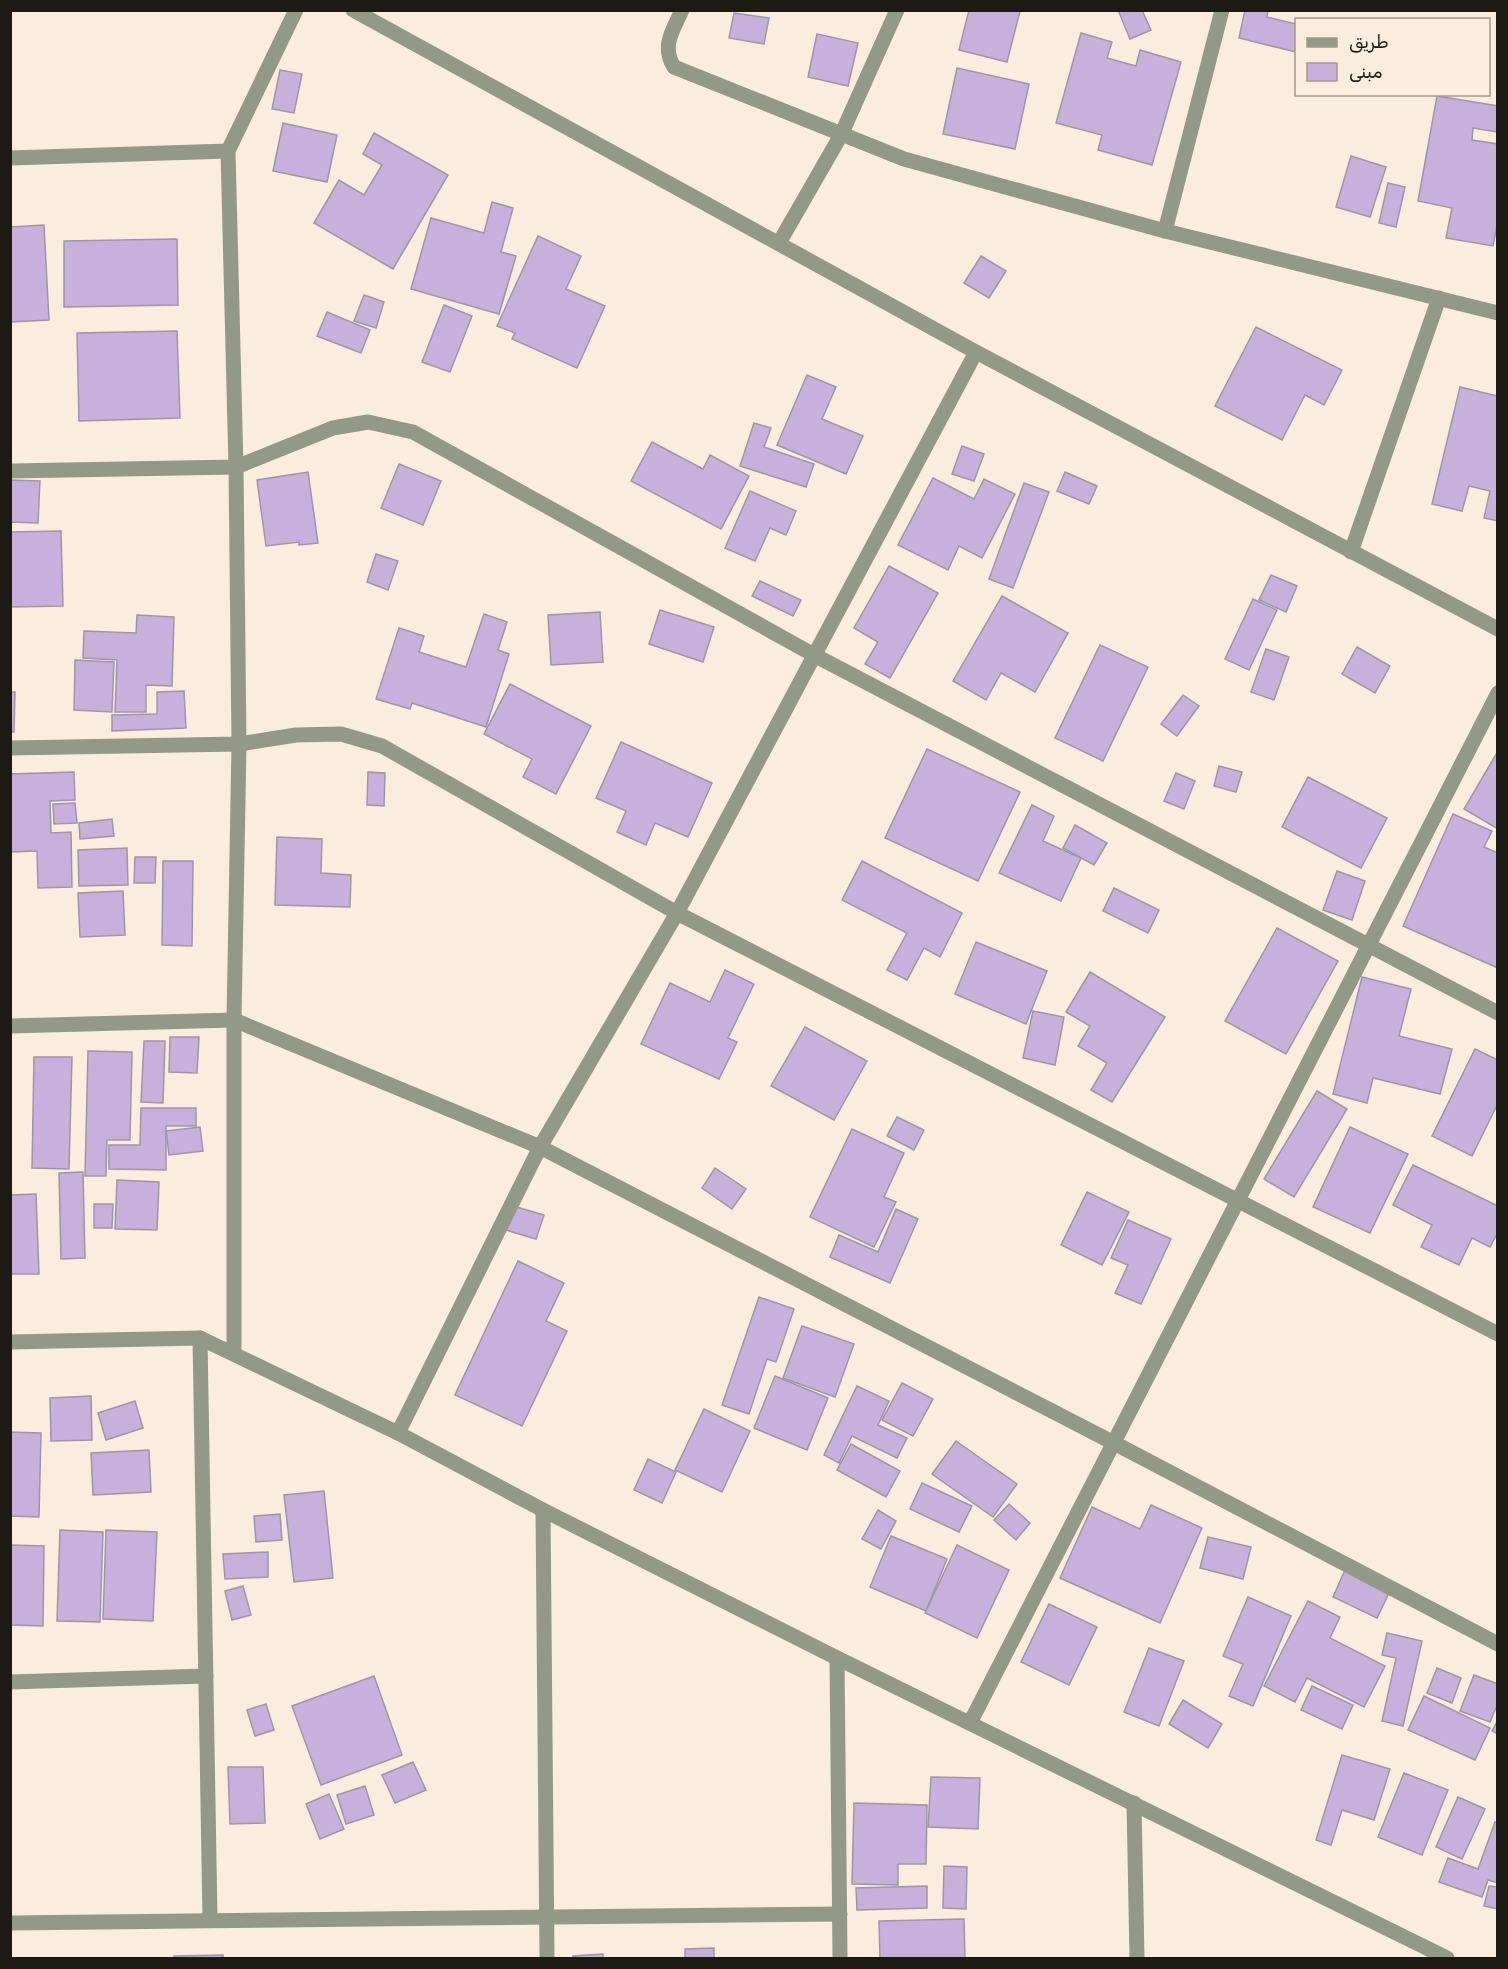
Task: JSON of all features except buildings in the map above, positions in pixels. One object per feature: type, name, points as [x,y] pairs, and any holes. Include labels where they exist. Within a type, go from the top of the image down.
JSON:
[{"type":"street","points":[[234,1354],[234,1020],[239,744],[236,467],[228,150],[296,10]]},
{"type":"street","points":[[353,10],[378,16],[976,352],[1497,629]]},
{"type":"street","points":[[681,10],[667,46],[668,58],[674,67],[904,159],[1164,231],[1497,313]]},
{"type":"street","points":[[779,243],[841,135],[897,10]]},
{"type":"street","points":[[1164,231],[1222,10]]},
{"type":"street","points":[[10,158],[228,150]]},
{"type":"street","points":[[1351,552],[1439,298]]},
{"type":"street","points":[[398,1433],[540,1147],[677,913],[976,352]]},
{"type":"street","points":[[10,471],[236,467],[333,428],[368,422],[413,432],[814,655],[1497,1013]]},
{"type":"street","points":[[970,1723],[1370,946],[1497,693]]},
{"type":"street","points":[[10,748],[239,744],[296,735],[340,734],[382,746],[677,913],[1497,1334]]},
{"type":"street","points":[[10,1026],[234,1020],[540,1147],[1114,1443],[1497,1644]]},
{"type":"street","points":[[200,1338],[210,1919]]},
{"type":"street","points":[[10,1342],[200,1338],[398,1433],[543,1510],[837,1658],[1447,1959]]},
{"type":"street","points":[[543,1510],[547,1959]]},
{"type":"street","points":[[837,1658],[840,1959]]},
{"type":"street","points":[[10,1682],[206,1676]]},
{"type":"street","points":[[1134,1803],[1137,1959]]},
{"type":"street","points":[[10,1923],[210,1919],[840,1914]]}]
